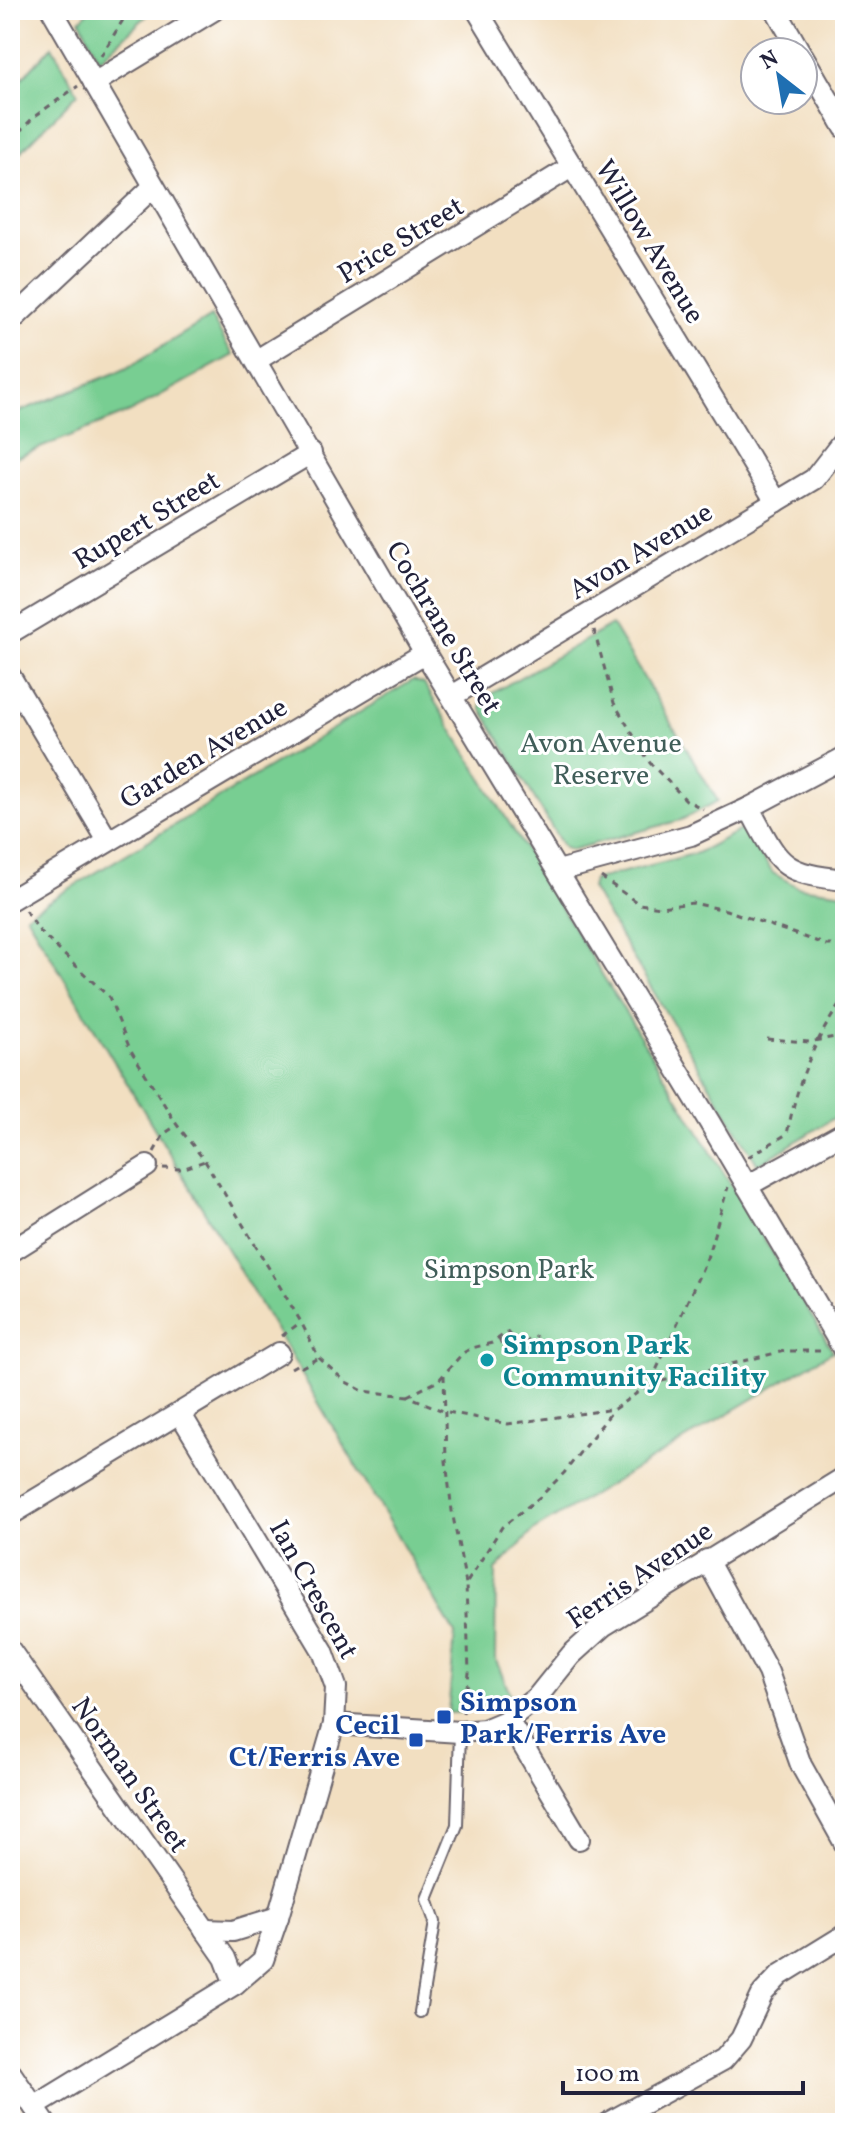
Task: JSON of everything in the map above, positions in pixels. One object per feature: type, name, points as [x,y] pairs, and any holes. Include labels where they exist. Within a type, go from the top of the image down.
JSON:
[{"type":"street","name":"Cochrane Street","points":[[52,10],[425,653],[735,1164],[843,1349]]},
{"type":"street","points":[[94,83],[214,10]]},
{"type":"street","name":"Willow Avenue","points":[[477,10],[776,502]]},
{"type":"street","points":[[776,10],[791,36]]},
{"type":"street","points":[[819,83],[845,128]]},
{"type":"street","name":"Price Street","points":[[257,360],[573,166]]},
{"type":"street","points":[[10,322],[153,187]]},
{"type":"street","name":"Avon Avenue","points":[[452,696],[814,479],[845,439]]},
{"type":"street","name":"Rupert Street","points":[[10,633],[311,453]]},
{"type":"street","name":"Garden Avenue","points":[[13,898],[425,653]]},
{"type":"street","points":[[10,676],[108,841]]},
{"type":"street","points":[[558,871],[592,871],[691,835],[845,757]]},
{"type":"street","points":[[749,808],[772,851],[786,867],[808,876],[845,880]]},
{"type":"street","points":[[747,1186],[845,1132]]},
{"type":"street","points":[[10,1252],[147,1166]]},
{"type":"street","points":[[10,1515],[279,1353]]},
{"type":"street","name":"Ian Crescent","points":[[40,2115],[235,1984],[263,1960],[334,1724],[336,1687],[323,1651],[180,1413]]},
{"type":"street","name":"Ferris Avenue","points":[[334,1724],[460,1732],[484,1730],[508,1720],[538,1696],[571,1655],[603,1626],[845,1477]]},
{"type":"street","points":[[707,1560],[768,1672],[801,1765],[845,1844]]},
{"type":"street","name":"Norman Street","points":[[10,1650],[225,1958],[235,1984]]},
{"type":"street","points":[[508,1720],[579,1839]]},
{"type":"street","points":[[205,1930],[233,1931],[278,1917]]},
{"type":"street","points":[[608,2123],[723,2060],[741,2039],[763,1993],[780,1975],[845,1935]]},
{"type":"street","points":[[13,2084],[40,2115]]},
{"type":"lane","points":[[420,2012],[435,1922],[427,1899],[457,1825],[460,1732]]},
{"type":"path","points":[[589,613],[614,703],[650,763],[686,800],[724,820]]},
{"type":"path","points":[[592,871],[615,873]]},
{"type":"path","points":[[592,871],[639,904],[661,907],[693,903],[726,910],[827,945],[845,945]]},
{"type":"path","points":[[13,898],[41,933],[109,997],[130,1049],[177,1125],[205,1161],[301,1322],[319,1358],[346,1382],[363,1391],[408,1396],[443,1411],[508,1424],[614,1409]]},
{"type":"path","points":[[650,1384],[707,1258],[735,1164],[787,1134],[796,1088],[825,1024],[845,997]]},
{"type":"path","points":[[767,1039],[818,1041],[845,1035]]},
{"type":"path","points":[[177,1125],[164,1134],[147,1166],[182,1169],[205,1161]]},
{"type":"path","points":[[408,1396],[425,1389],[444,1375],[463,1353],[499,1339],[507,1332],[518,1345],[537,1336]]},
{"type":"path","points":[[499,1339],[506,1355],[510,1356]]},
{"type":"path","points":[[466,1584],[502,1527],[548,1489],[614,1409],[650,1384],[784,1351],[843,1349]]},
{"type":"path","points":[[444,1375],[447,1403],[443,1411],[452,1511],[466,1584],[469,1673],[460,1732]]},
{"type":"green space","points":[[90,10],[153,10],[99,60],[80,20]]},
{"type":"green space","points":[[52,46],[78,93],[10,163],[10,91]]},
{"type":"green space","points":[[211,317],[233,355],[130,412],[10,460],[10,404],[16,413],[125,369]]},
{"type":"green space","name":"Avon Avenue Reserve","points":[[612,625],[718,801],[681,820],[571,850],[564,848],[481,708],[482,699]]},
{"type":"green space","name":"Simpson Park","points":[[413,680],[424,684],[833,1351],[534,1530],[496,1570],[495,1658],[510,1694],[480,1709],[457,1713],[448,1713],[455,1634],[26,915]]},
{"type":"green space","points":[[742,829],[773,873],[798,887],[845,893],[845,1111],[758,1165],[591,888],[593,880],[697,853]]},
{"type":"place","name":"Simpson Park Community Facility","points":[[487,1360]]},
{"type":"place","name":"Simpson Park/Ferris Ave","points":[[444,1717]]},
{"type":"place","name":"Cecil Ct/Ferris Ave","points":[[416,1740]]}]
